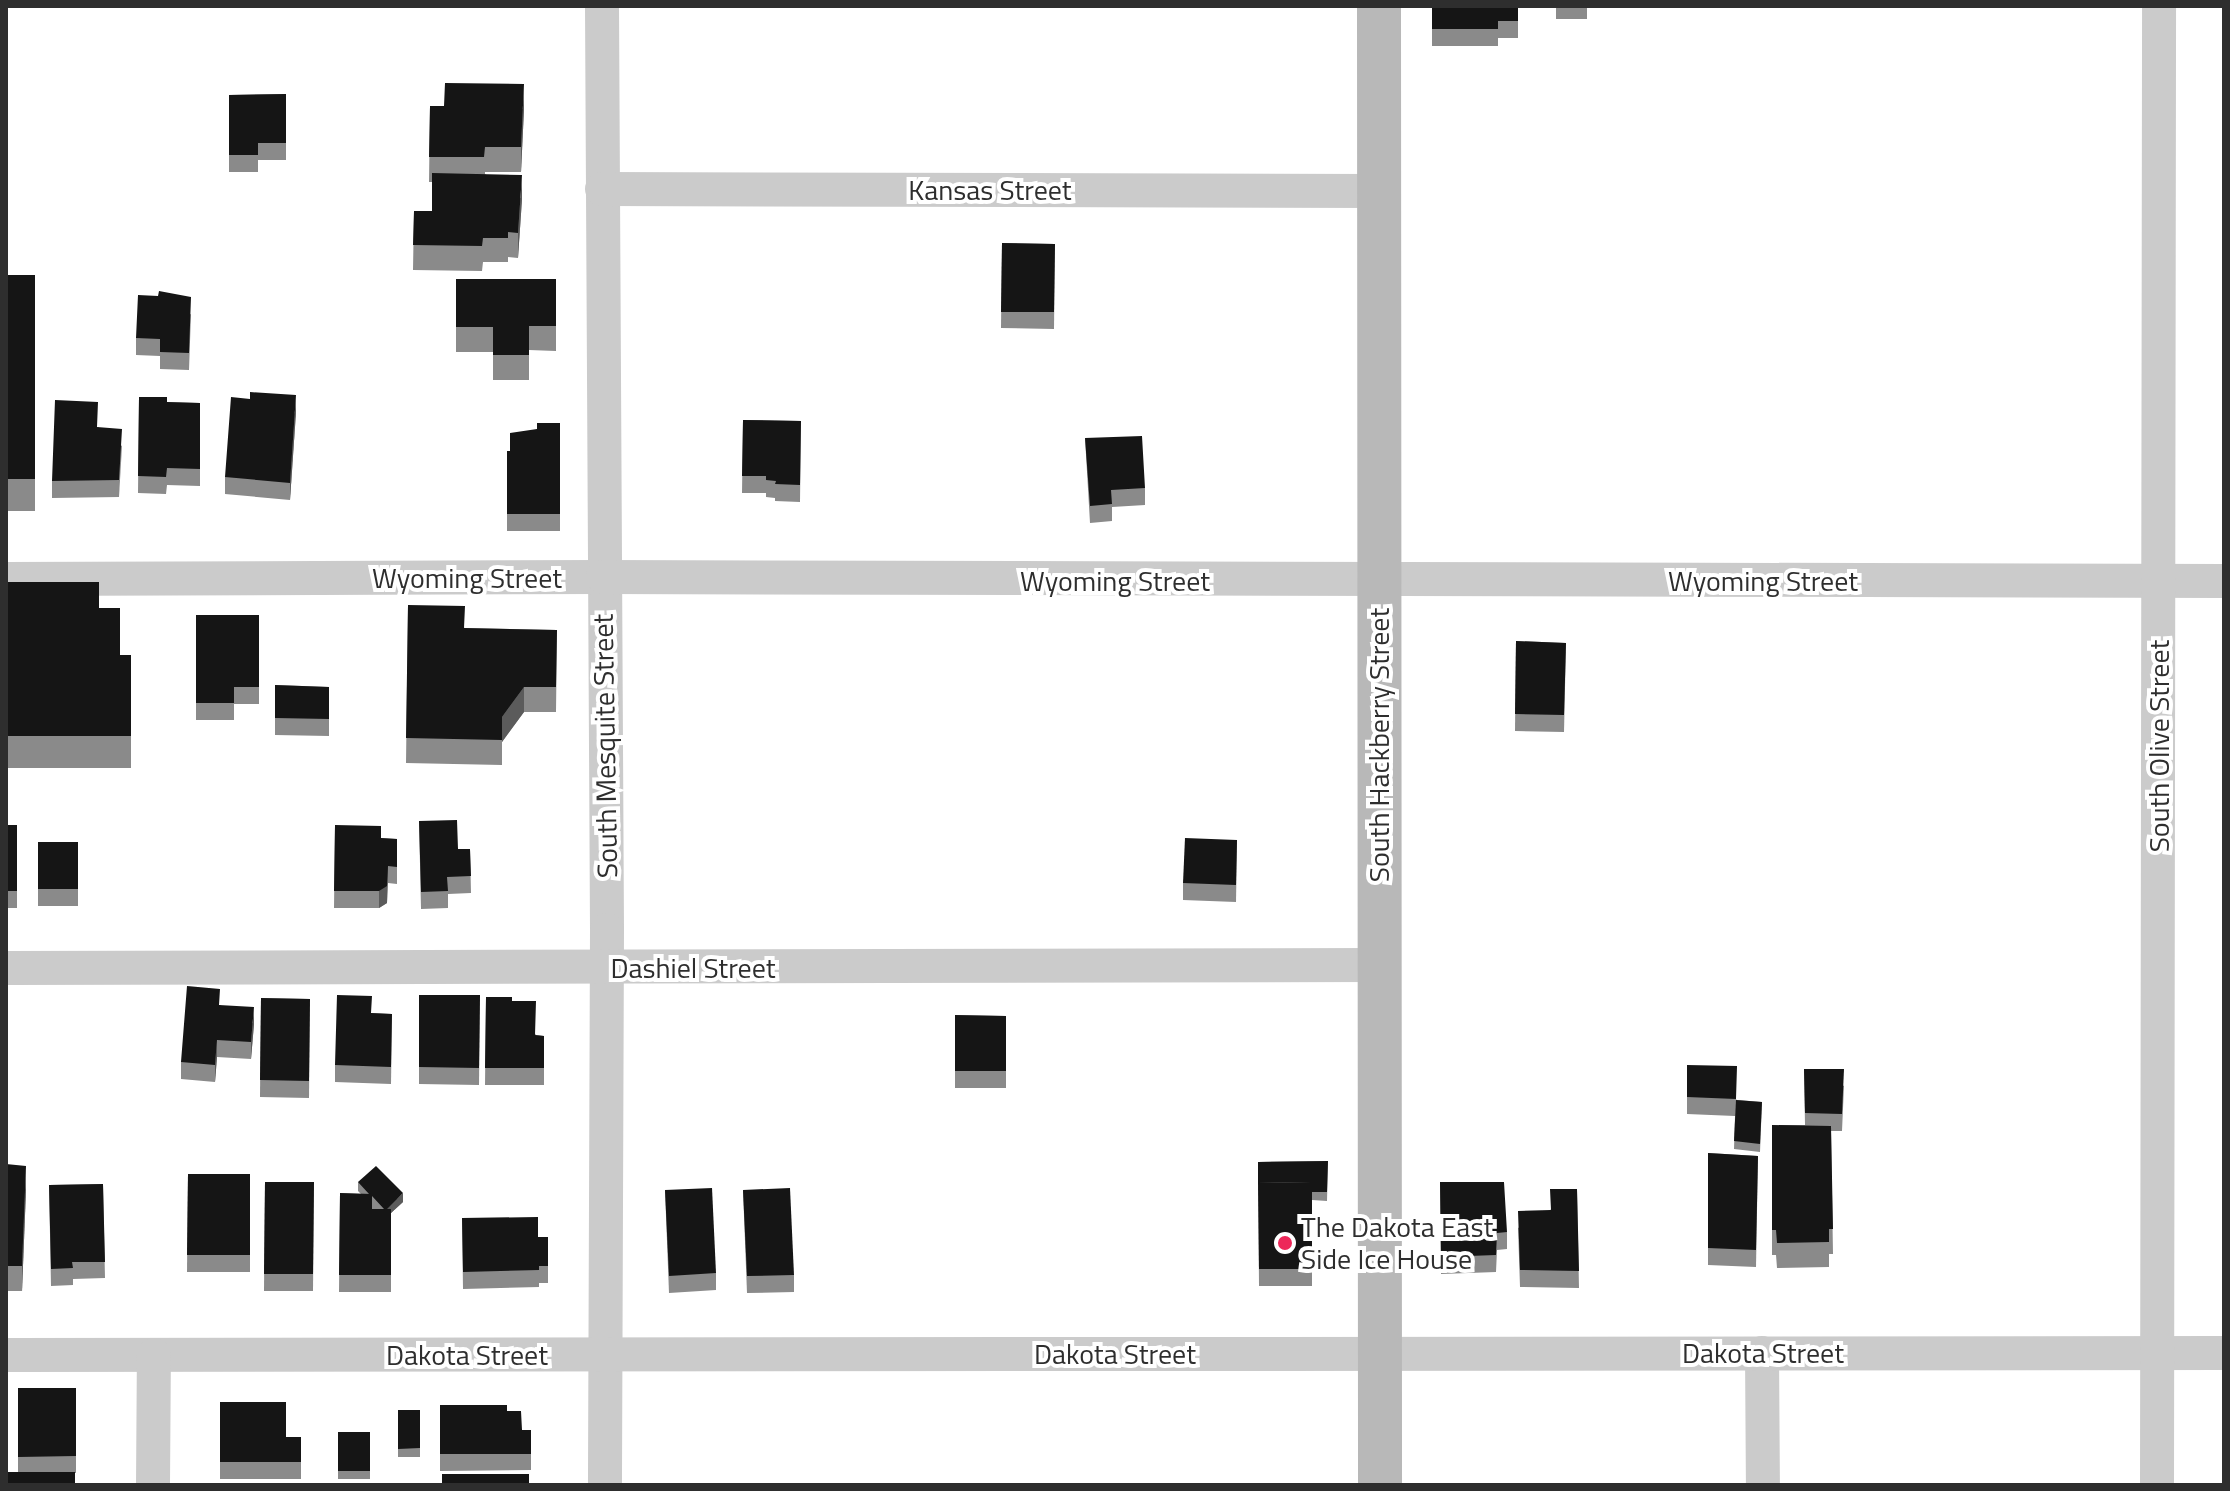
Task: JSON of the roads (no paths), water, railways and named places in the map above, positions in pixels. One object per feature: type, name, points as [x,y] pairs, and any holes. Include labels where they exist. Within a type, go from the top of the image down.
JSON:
[{"type":"main road","name":"South Hackberry Street","points":[[1379,6],[1380,1485]]},
{"type":"street","name":"South Mesquite Street","points":[[602,6],[605,1485]]},
{"type":"street","name":"South Olive Street","points":[[2157,1485],[2159,6]]},
{"type":"street","name":"Kansas Street","points":[[602,189],[1379,191]]},
{"type":"street","name":"Wyoming Street","points":[[6,579],[603,577],[2224,581]]},
{"type":"street","name":"Dashiel Street","points":[[6,968],[1380,965]]},
{"type":"street","points":[[1762,1353],[1763,1485]]},
{"type":"street","name":"Dakota Street","points":[[6,1355],[2224,1353]]},
{"type":"street","points":[[153,1485],[154,1355]]},
{"type":"place","name":"The Dakota East Side Ice House","points":[[1285,1243]]}]
